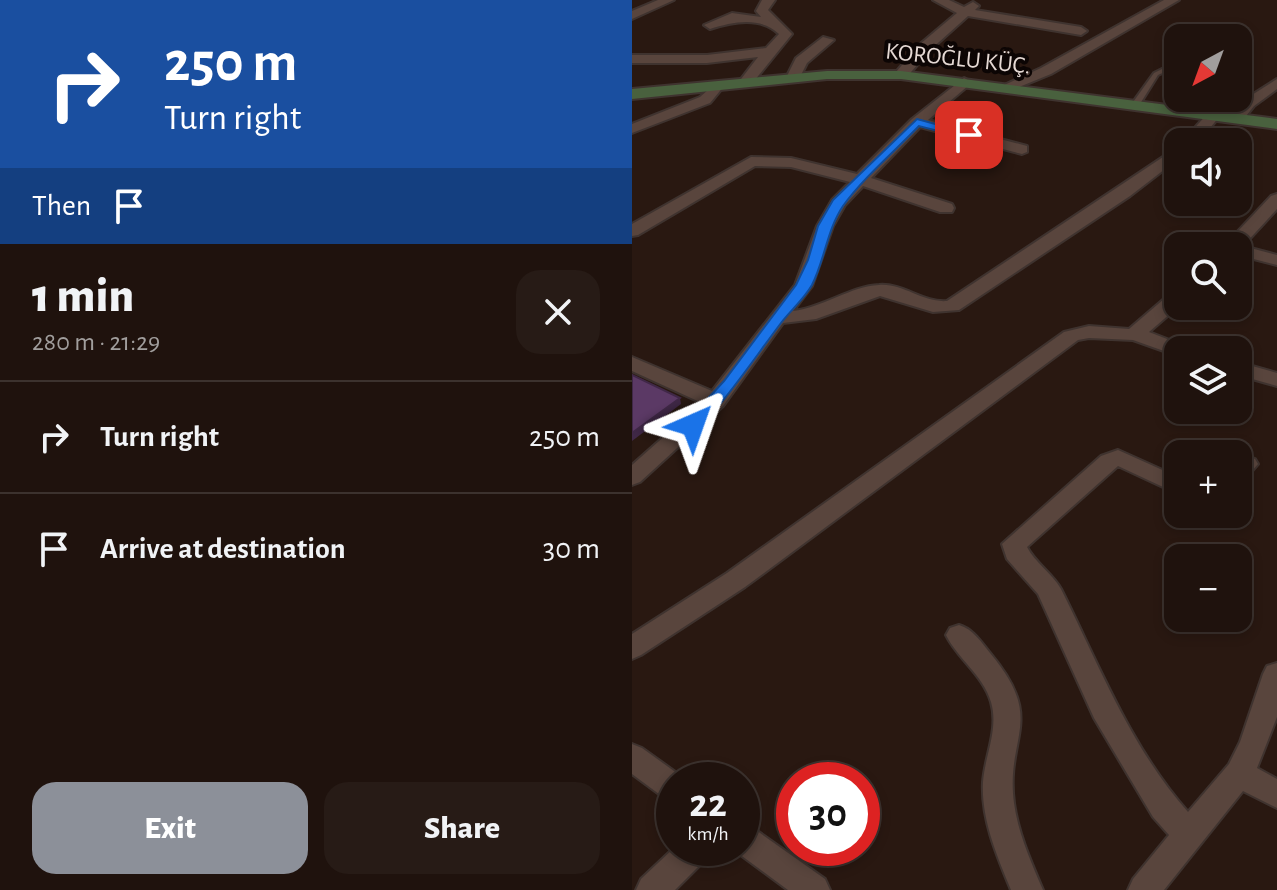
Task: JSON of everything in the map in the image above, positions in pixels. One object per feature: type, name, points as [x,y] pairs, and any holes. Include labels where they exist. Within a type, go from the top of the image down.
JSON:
[{"type":"street","points":[[632,15],[668,0]]},
{"type":"street","points":[[939,0],[965,12],[1081,31]]},
{"type":"street","points":[[901,75],[924,48],[980,0]]},
{"type":"street","points":[[1007,87],[1046,71],[1173,0]]},
{"type":"street","points":[[632,5],[645,9]]},
{"type":"street","points":[[718,8],[737,12],[766,5],[773,22],[786,34],[745,83]]},
{"type":"street","points":[[710,25],[732,17],[773,22]]},
{"type":"street","points":[[793,78],[801,61],[828,40]]},
{"type":"street","points":[[632,59],[707,59],[771,51]]},
{"type":"street","name":"KOROĞLU KÜÇ.","points":[[632,94],[793,78],[901,75],[1277,124]]},
{"type":"street","points":[[632,477],[682,435],[716,401],[803,286],[825,226],[838,203],[917,122],[964,82]]},
{"type":"street","points":[[1237,118],[1249,103],[1277,83]]},
{"type":"street","points":[[632,129],[705,100],[717,86]]},
{"type":"street","points":[[1202,128],[1213,116]]},
{"type":"street","points":[[917,122],[1022,149]]},
{"type":"street","points":[[632,231],[759,160],[769,159],[860,179],[946,208]]},
{"type":"street","points":[[777,318],[809,315],[879,290],[888,290],[934,308],[952,306],[1124,193],[1164,163]]},
{"type":"street","points":[[1246,232],[1277,199]]},
{"type":"street","points":[[1252,254],[1277,260]]},
{"type":"street","points":[[1135,334],[1164,309]]},
{"type":"street","points":[[632,648],[736,580],[1071,336],[1089,332],[1121,336],[1135,334],[1164,345]]},
{"type":"street","points":[[632,363],[716,401]]},
{"type":"street","points":[[1252,372],[1277,380]]},
{"type":"street","points":[[1164,479],[1118,457],[1109,461],[1014,544],[1016,553],[1048,589],[1104,710],[1164,807],[1189,836]]},
{"type":"street","points":[[959,635],[997,682],[1009,708],[997,788],[1002,820],[1027,890]]},
{"type":"street","points":[[1144,890],[1239,773],[1254,744],[1277,674]]},
{"type":"street","points":[[632,757],[656,775]]},
{"type":"street","points":[[1239,773],[1277,795]]},
{"type":"street","points":[[760,851],[814,890]]},
{"type":"street","points":[[652,890],[677,866]]},
{"type":"lane","points":[[1135,105],[1156,74],[1164,70]]},
{"type":"building","points":[[632,375],[680,398],[632,433]]},
{"type":"route","points":[[693,425],[730,385],[803,286],[825,226],[838,203],[860,179],[917,122],[969,135]]}]
